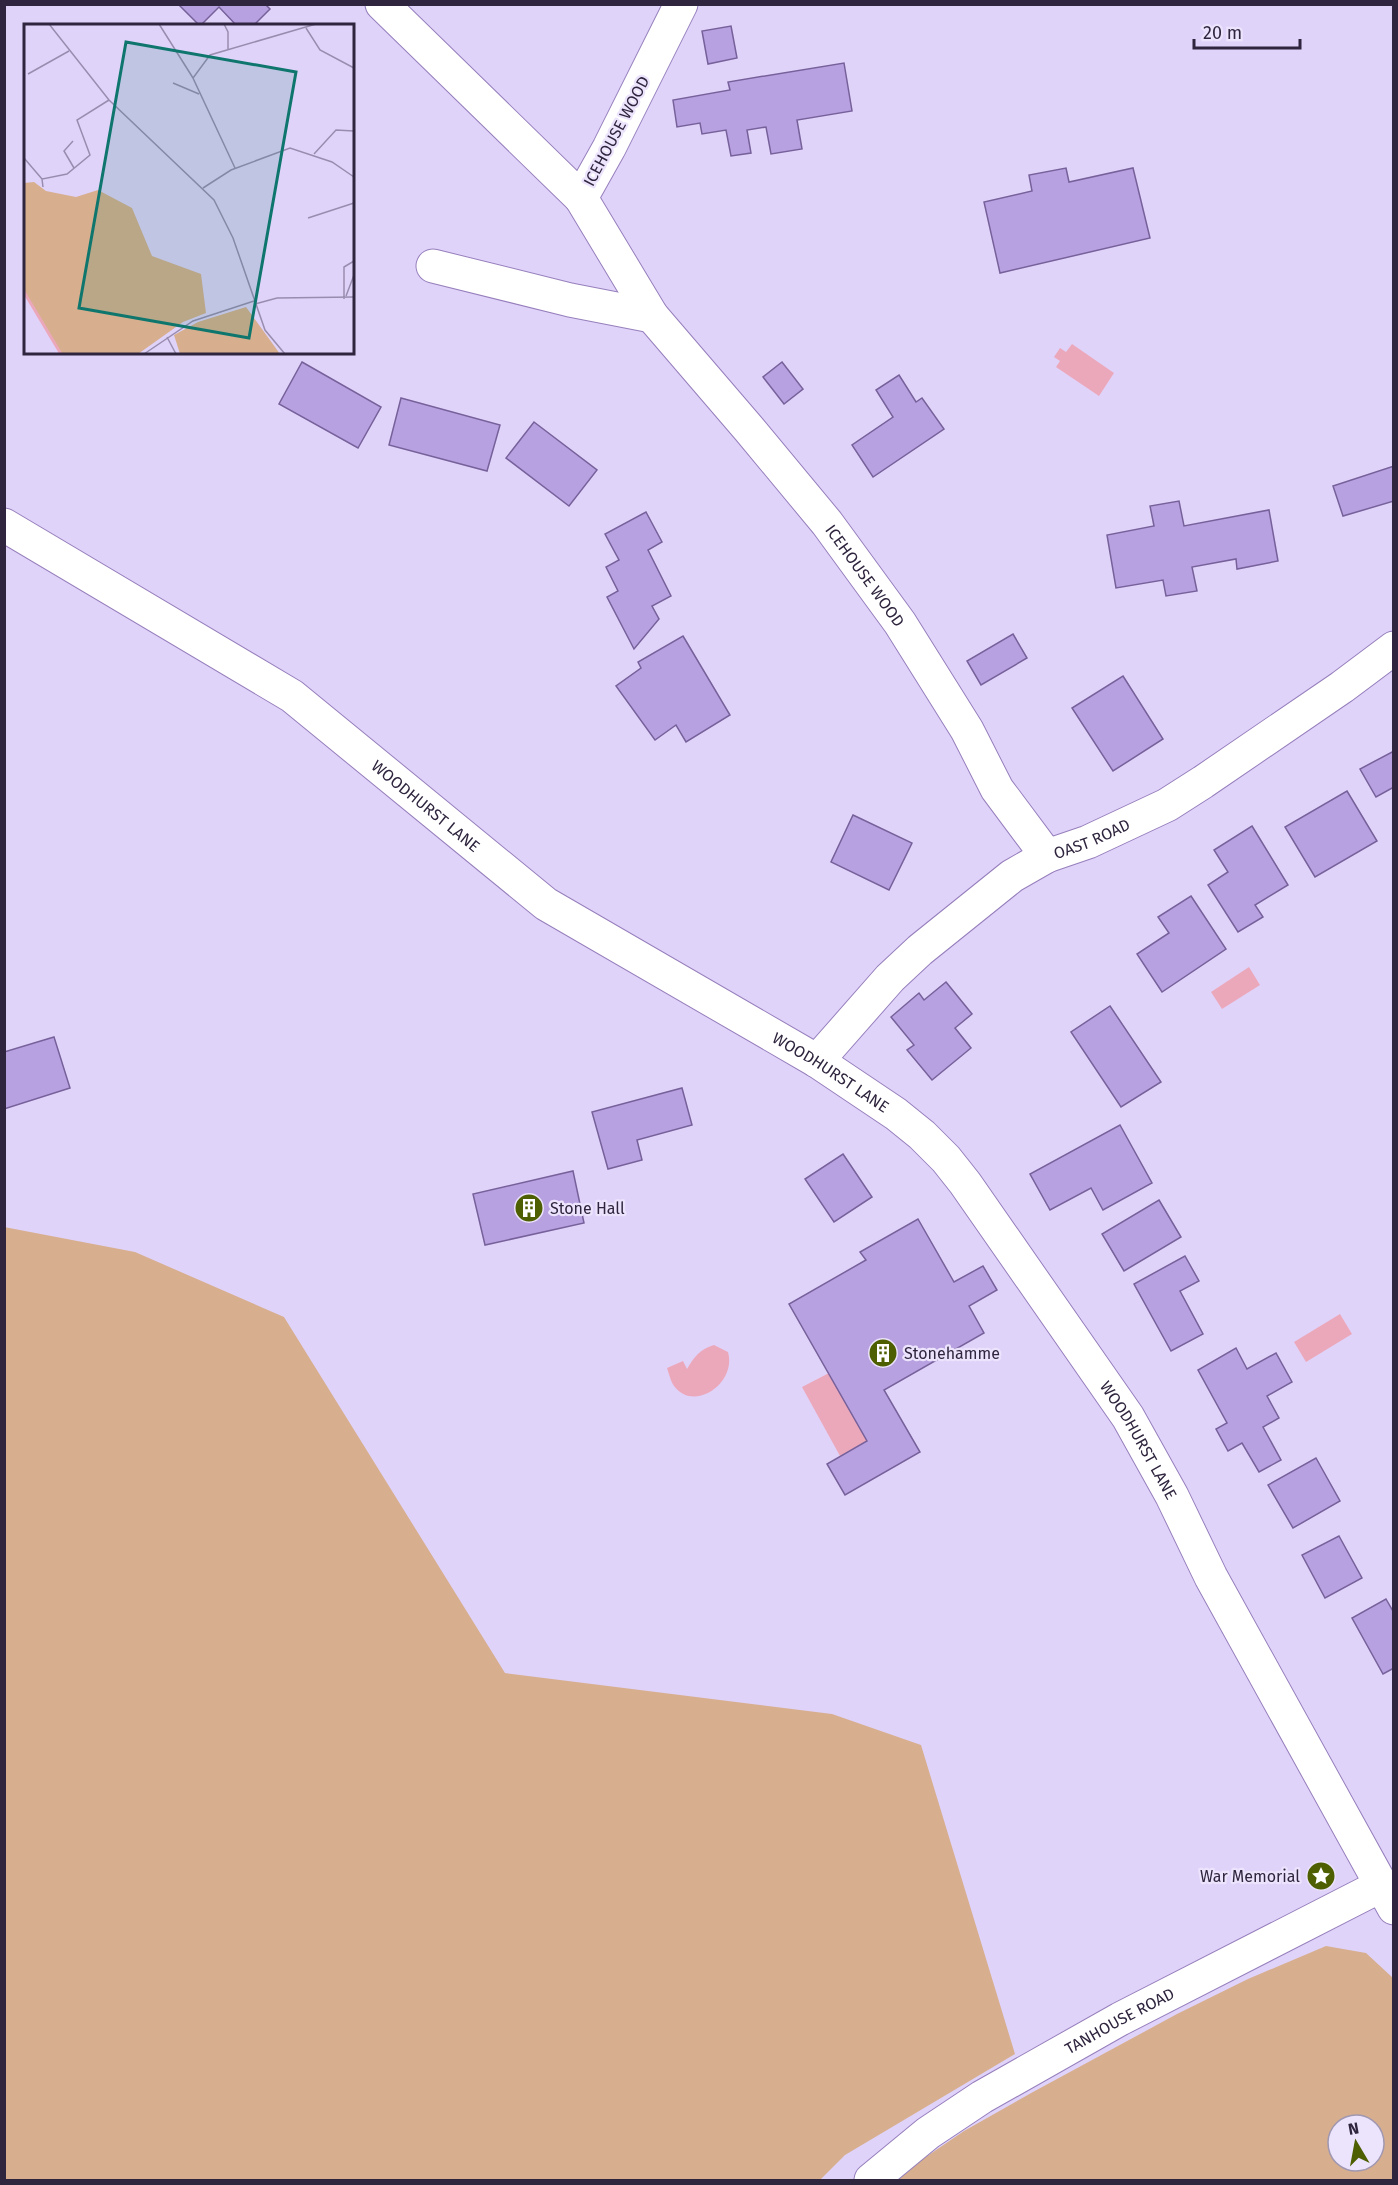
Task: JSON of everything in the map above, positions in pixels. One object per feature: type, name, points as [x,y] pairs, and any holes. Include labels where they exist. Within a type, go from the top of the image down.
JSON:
[{"type":"street","points":[[382,4],[581,198]]},
{"type":"street","name":"ICEHOUSE WOOD","points":[[681,4],[609,148],[581,198],[652,316],[849,551],[900,623],[967,730],[997,789],[1047,856]]},
{"type":"street","points":[[433,266],[570,300],[652,316]]},
{"type":"street","name":"WOODHURST LANE","points":[[4,525],[292,696],[546,904],[817,1061],[896,1114],[922,1135],[946,1159],[984,1209],[1128,1417],[1172,1496],[1211,1577],[1390,1902]]},
{"type":"street","name":"OAST ROAD","points":[[817,1061],[890,978],[920,950],[1012,876],[1047,856],[1098,838],[1167,805],[1342,687],[1394,648]]},
{"type":"street","name":"TANHOUSE ROAD","points":[[871,2181],[928,2133],[982,2097],[1120,2019],[1390,1902]]},
{"type":"shaded area","points":[[1072,344],[1114,373],[1099,396],[1056,367],[1060,361],[1054,357],[1060,348],[1066,352]]},
{"type":"shaded area","points":[[1249,967],[1260,985],[1222,1009],[1211,992]]},
{"type":"shaded area","points":[[4,1227],[135,1252],[284,1317],[505,1673],[832,1714],[921,1745],[1015,2054],[845,2155],[820,2180],[5,2180]]},
{"type":"shaded area","points":[[1340,1314],[1352,1334],[1306,1362],[1294,1342]]},
{"type":"shaded area","points":[[714,1345],[728,1352],[729,1363],[720,1384],[712,1391],[702,1395],[682,1394],[673,1384],[667,1368],[683,1361],[687,1369],[698,1354]]},
{"type":"shaded area","points":[[829,1373],[867,1441],[840,1456],[802,1387]]},
{"type":"shaded area","points":[[1326,1946],[1366,1953],[1393,1978],[1393,2180],[892,2180],[964,2131],[1177,2014],[1248,1979]]},
{"type":"building","points":[[178,4],[265,4],[270,9],[255,24],[235,24],[219,7],[202,24],[198,24]]},
{"type":"building","points":[[731,26],[737,58],[708,64],[702,31]]},
{"type":"building","points":[[844,63],[852,111],[797,120],[802,149],[771,154],[766,127],[747,130],[751,153],[731,156],[726,130],[702,134],[700,123],[677,127],[673,100],[730,90],[728,82]]},
{"type":"building","points":[[1066,168],[1069,182],[1133,168],[1150,238],[1000,273],[984,202],[1032,191],[1029,175]]},
{"type":"building","points":[[302,362],[381,407],[358,448],[279,404]]},
{"type":"building","points":[[782,362],[803,389],[784,404],[763,377]]},
{"type":"building","points":[[899,375],[916,402],[922,398],[944,429],[873,477],[852,445],[893,417],[876,390]]},
{"type":"building","points":[[401,398],[500,425],[487,471],[389,445]]},
{"type":"building","points":[[534,422],[597,470],[569,506],[506,458]]},
{"type":"building","points":[[1394,466],[1394,501],[1343,516],[1333,486]]},
{"type":"building","points":[[1179,501],[1184,526],[1269,510],[1278,561],[1237,569],[1236,559],[1192,567],[1197,591],[1166,596],[1163,580],[1116,588],[1107,535],[1154,526],[1150,506]]},
{"type":"building","points":[[646,512],[662,542],[648,550],[671,596],[652,606],[659,619],[634,649],[607,597],[618,591],[606,567],[619,560],[605,534]]},
{"type":"building","points":[[1013,634],[1027,658],[981,685],[967,661]]},
{"type":"building","points":[[683,636],[730,715],[686,742],[676,725],[655,740],[616,686],[641,668],[638,662]]},
{"type":"building","points":[[1123,676],[1163,739],[1113,771],[1072,708]]},
{"type":"building","points":[[1394,751],[1394,787],[1376,797],[1360,769]]},
{"type":"building","points":[[1347,791],[1377,841],[1315,877],[1285,827]]},
{"type":"building","points":[[853,815],[912,843],[889,890],[831,862]]},
{"type":"building","points":[[1252,826],[1288,885],[1255,905],[1263,917],[1238,932],[1208,885],[1228,872],[1214,850]]},
{"type":"building","points":[[1191,896],[1226,949],[1162,992],[1137,954],[1169,933],[1158,917]]},
{"type":"building","points":[[946,982],[972,1014],[955,1028],[971,1048],[932,1080],[907,1050],[914,1045],[891,1017],[919,993],[924,1000]]},
{"type":"building","points":[[1110,1006],[1161,1082],[1121,1107],[1071,1032]]},
{"type":"building","points":[[54,1037],[70,1088],[4,1109],[4,1052]]},
{"type":"building","points":[[682,1088],[692,1125],[637,1140],[642,1160],[608,1169],[592,1112]]},
{"type":"building","points":[[1120,1125],[1152,1183],[1103,1210],[1091,1188],[1050,1210],[1030,1174]]},
{"type":"building","points":[[843,1154],[872,1197],[834,1222],[805,1179]]},
{"type":"building","name":"Stone Hall","points":[[573,1171],[584,1223],[485,1245],[473,1194]]},
{"type":"building","points":[[1159,1200],[1181,1237],[1124,1271],[1102,1234]]},
{"type":"building","name":"Stonehamme","points":[[918,1219],[954,1282],[983,1266],[997,1290],[969,1306],[984,1333],[884,1390],[920,1452],[845,1495],[827,1464],[867,1441],[789,1304],[866,1260],[860,1252]]},
{"type":"building","points":[[1185,1256],[1199,1281],[1180,1291],[1203,1334],[1171,1351],[1134,1284]]},
{"type":"building","points":[[1236,1348],[1247,1369],[1276,1353],[1292,1382],[1267,1396],[1279,1418],[1263,1427],[1281,1460],[1259,1472],[1242,1443],[1228,1451],[1216,1429],[1227,1423],[1198,1370]]},
{"type":"building","points":[[1316,1458],[1340,1501],[1293,1528],[1268,1485]]},
{"type":"building","points":[[1339,1536],[1362,1578],[1325,1598],[1302,1555]]},
{"type":"building","points":[[1386,1599],[1394,1613],[1394,1668],[1383,1674],[1352,1618]]},
{"type":"place","name":"Stone Hall","points":[[529,1208]]},
{"type":"place","name":"Stonehamme","points":[[883,1353]]},
{"type":"place","name":"War Memorial","points":[[1321,1876]]}]
